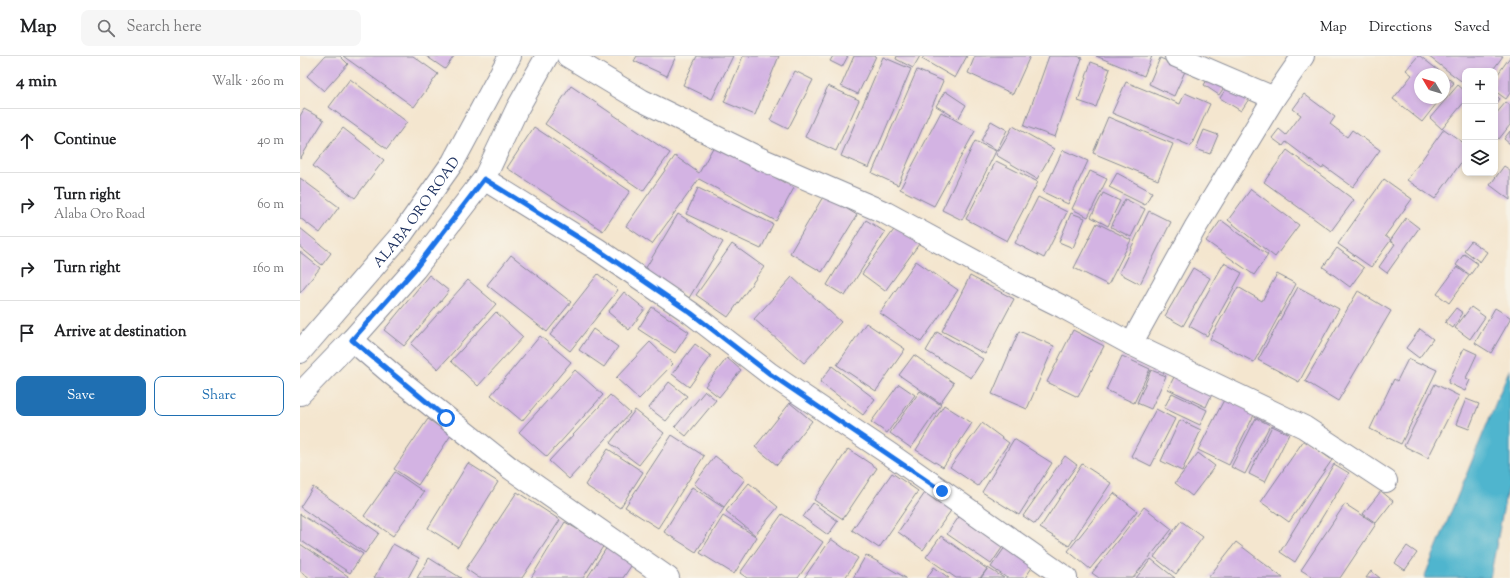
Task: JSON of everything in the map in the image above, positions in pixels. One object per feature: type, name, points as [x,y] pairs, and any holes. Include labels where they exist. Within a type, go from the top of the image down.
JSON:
[{"type":"street","name":"ALABA ORO ROAD","points":[[300,352],[406,228],[453,162],[510,56]]},
{"type":"street","points":[[300,394],[352,340],[415,269],[484,179],[517,109],[547,56]]},
{"type":"street","points":[[568,56],[641,100],[761,159],[886,213],[1013,282],[1132,344],[1304,427],[1386,481]]},
{"type":"street","points":[[1176,56],[1274,98]]},
{"type":"street","points":[[1132,344],[1195,228],[1274,98],[1303,56]]},
{"type":"street","points":[[484,179],[597,249],[691,313],[770,374],[942,491],[1066,578]]},
{"type":"street","points":[[352,340],[416,394],[510,468],[668,578]]},
{"type":"water","points":[[1510,368],[1510,484],[1507,490],[1490,578],[1424,578]]},
{"type":"building","points":[[325,56],[340,56],[348,64],[324,91],[307,76]]},
{"type":"building","points":[[343,56],[413,56],[438,74],[414,107]]},
{"type":"building","points":[[426,56],[454,56],[445,69]]},
{"type":"building","points":[[637,56],[676,56],[667,76],[634,61]]},
{"type":"building","points":[[697,56],[733,56],[712,99],[683,85]]},
{"type":"building","points":[[743,56],[779,56],[755,115],[724,102]]},
{"type":"building","points":[[833,56],[848,56],[842,67],[830,61]]},
{"type":"building","points":[[854,56],[876,56],[858,94],[841,86]]},
{"type":"building","points":[[897,56],[920,56],[913,68],[896,59]]},
{"type":"building","points":[[924,56],[967,56],[955,78],[922,59]]},
{"type":"building","points":[[975,56],[1030,56],[1013,94],[968,73]]},
{"type":"building","points":[[1049,56],[1077,56],[1082,58],[1055,137],[1024,126]]},
{"type":"building","points":[[1096,56],[1152,56],[1144,76]]},
{"type":"building","points":[[1418,56],[1435,68],[1414,68],[1414,104],[1436,104],[1422,122],[1393,99],[1412,75],[1406,70]]},
{"type":"building","points":[[1428,56],[1503,56],[1494,68],[1462,68],[1462,82],[1450,73],[1450,68],[1444,68]]},
{"type":"building","points":[[883,57],[911,69],[869,168],[841,156]]},
{"type":"building","points":[[1510,57],[1510,93],[1506,99],[1498,93],[1498,74]]},
{"type":"building","points":[[1160,58],[1186,69],[1174,96],[1149,84]]},
{"type":"building","points":[[1091,62],[1110,69],[1096,107],[1078,101]]},
{"type":"building","points":[[917,70],[943,81],[898,185],[872,173]]},
{"type":"building","points":[[795,71],[813,80],[788,129],[770,120]]},
{"type":"building","points":[[1211,73],[1227,83],[1219,95],[1204,85]]},
{"type":"building","points":[[350,79],[407,122],[387,149],[329,107]]},
{"type":"building","points":[[1450,80],[1454,83],[1450,88]]},
{"type":"building","points":[[1126,82],[1180,104],[1185,93],[1210,104],[1191,146],[1112,113]]},
{"type":"building","points":[[1230,83],[1251,96],[1241,111],[1220,98]]},
{"type":"building","points":[[1458,85],[1462,88],[1462,105],[1442,129],[1430,118],[1442,104],[1450,104],[1450,94]]},
{"type":"building","points":[[571,86],[670,153],[643,191],[545,124]]},
{"type":"building","points":[[828,86],[859,100],[836,151],[805,137]]},
{"type":"building","points":[[945,91],[966,105],[958,119],[936,106]]},
{"type":"building","points":[[1304,94],[1335,117],[1330,124],[1347,137],[1352,130],[1380,150],[1353,187],[1324,166],[1322,169],[1286,142],[1283,146],[1272,138],[1279,129],[1286,135],[1301,115],[1293,109]]},
{"type":"building","points":[[1506,102],[1510,105],[1510,125],[1499,139],[1498,138],[1498,111]]},
{"type":"building","points":[[304,109],[324,120],[300,159],[300,116]]},
{"type":"building","points":[[941,112],[975,131],[934,206],[900,189]]},
{"type":"building","points":[[1108,117],[1173,144],[1158,180],[1093,153]]},
{"type":"building","points":[[991,121],[1007,130],[997,150],[981,141]]},
{"type":"building","points":[[1013,126],[1054,149],[1037,179],[996,155]]},
{"type":"building","points":[[534,127],[630,191],[603,231],[507,168]]},
{"type":"building","points":[[343,128],[384,160],[355,198],[313,166]]},
{"type":"building","points":[[1444,129],[1462,142],[1462,161],[1435,199],[1407,180]]},
{"type":"building","points":[[1204,130],[1218,135],[1210,154],[1196,149]]},
{"type":"building","points":[[1510,131],[1510,144],[1504,139]]},
{"type":"building","points":[[975,141],[996,151],[962,220],[942,210]]},
{"type":"building","points":[[715,144],[794,188],[776,221],[699,179],[652,244],[626,226],[675,156],[699,173]]},
{"type":"building","points":[[1063,150],[1088,161],[1068,204],[1043,192]]},
{"type":"building","points":[[1287,150],[1354,200],[1331,231],[1264,182]]},
{"type":"building","points":[[996,161],[1038,182],[1007,241],[966,219]]},
{"type":"building","points":[[1504,166],[1510,170],[1510,200],[1490,185]]},
{"type":"building","points":[[1090,171],[1107,179],[1088,217],[1072,209]]},
{"type":"building","points":[[1117,173],[1152,192],[1145,205],[1109,187]]},
{"type":"building","points":[[300,178],[339,207],[320,233],[300,218]]},
{"type":"building","points":[[1384,179],[1412,199],[1385,236],[1391,240],[1371,267],[1338,244]]},
{"type":"building","points":[[698,188],[773,224],[761,249],[686,214]]},
{"type":"building","points":[[1251,189],[1299,225],[1275,257],[1228,220]]},
{"type":"building","points":[[1103,193],[1120,201],[1108,226],[1091,217]]},
{"type":"building","points":[[824,195],[857,215],[822,272],[790,253]]},
{"type":"building","points":[[1038,197],[1067,212],[1044,258],[1015,243]]},
{"type":"building","points":[[1125,199],[1145,209],[1131,237],[1111,227]]},
{"type":"building","points":[[1149,211],[1171,222],[1140,284],[1119,273]]},
{"type":"building","points":[[1071,213],[1085,218],[1073,248],[1059,242]]},
{"type":"building","points":[[678,214],[723,242],[689,298],[644,271]]},
{"type":"building","points":[[1406,218],[1419,228],[1387,273],[1379,267],[1395,244],[1390,241]]},
{"type":"building","points":[[866,220],[885,232],[845,296],[827,285]]},
{"type":"building","points":[[1221,220],[1268,255],[1254,275],[1206,241]]},
{"type":"building","points":[[1097,223],[1131,240],[1108,285],[1074,268]]},
{"type":"building","points":[[896,227],[919,244],[885,291],[862,274]]},
{"type":"building","points":[[300,228],[331,253],[322,265],[300,247]]},
{"type":"building","points":[[1471,241],[1487,252],[1480,262],[1464,250]]},
{"type":"building","points":[[732,244],[764,267],[728,317],[696,295]]},
{"type":"building","points":[[1337,248],[1364,268],[1350,287],[1323,267]]},
{"type":"building","points":[[300,252],[320,268],[300,293]]},
{"type":"building","points":[[1464,254],[1478,264],[1470,275],[1456,265]]},
{"type":"building","points":[[511,255],[571,302],[547,332],[487,285]]},
{"type":"building","points":[[916,261],[958,290],[921,342],[880,313]]},
{"type":"building","points":[[1224,263],[1242,273],[1207,336],[1189,326]]},
{"type":"building","points":[[1457,267],[1469,276],[1449,303],[1437,294]]},
{"type":"building","points":[[1193,268],[1210,278],[1183,326],[1165,316]]},
{"type":"building","points":[[598,274],[618,290],[570,351],[550,335]]},
{"type":"building","points":[[1277,274],[1296,284],[1254,362],[1210,339],[1238,287],[1262,301]]},
{"type":"building","points":[[429,275],[449,291],[404,346],[384,330]]},
{"type":"building","points":[[970,276],[1014,299],[985,354],[942,331]]},
{"type":"building","points":[[792,277],[841,322],[804,363],[754,319]]},
{"type":"building","points":[[468,280],[496,304],[438,369],[411,344]]},
{"type":"building","points":[[1298,287],[1339,309],[1299,382],[1258,360]]},
{"type":"building","points":[[1358,291],[1391,311],[1338,401],[1305,381]]},
{"type":"building","points":[[624,292],[645,309],[629,330],[608,312]]},
{"type":"building","points":[[652,307],[689,332],[675,353],[638,329]]},
{"type":"building","points":[[1471,307],[1485,317],[1470,339],[1455,328]]},
{"type":"building","points":[[1456,308],[1463,313],[1453,328],[1445,322]]},
{"type":"building","points":[[1495,308],[1510,317],[1510,320],[1491,353],[1475,343]]},
{"type":"building","points":[[496,312],[523,337],[478,386],[451,361]]},
{"type":"building","points":[[866,323],[905,349],[876,391],[837,365]]},
{"type":"building","points":[[593,329],[618,347],[604,367],[579,350]]},
{"type":"building","points":[[1420,329],[1433,339],[1419,358],[1406,348]]},
{"type":"building","points":[[1073,330],[1104,346],[1078,397],[1047,382]]},
{"type":"building","points":[[1019,331],[1054,346],[1027,409],[992,394]]},
{"type":"building","points":[[937,332],[983,359],[971,378],[926,351]]},
{"type":"building","points":[[540,336],[571,362],[522,421],[491,395]]},
{"type":"building","points":[[650,342],[673,364],[639,399],[616,378]]},
{"type":"building","points":[[695,344],[711,356],[689,387],[672,374]]},
{"type":"building","points":[[1464,348],[1477,354],[1466,378],[1470,380],[1465,391],[1448,383]]},
{"type":"building","points":[[914,355],[954,383],[940,403],[899,375]]},
{"type":"building","points":[[1122,356],[1150,369],[1134,403],[1106,390]]},
{"type":"building","points":[[727,358],[741,370],[719,397],[705,386]]},
{"type":"building","points":[[1408,359],[1421,365],[1422,363],[1437,370],[1401,444],[1370,429],[1394,379],[1397,381]]},
{"type":"building","points":[[832,366],[875,399],[863,415],[820,382]]},
{"type":"building","points":[[575,370],[603,395],[547,457],[519,432]]},
{"type":"building","points":[[1151,370],[1166,376],[1151,409],[1137,403]]},
{"type":"building","points":[[1174,377],[1212,394],[1206,407],[1168,389]]},
{"type":"building","points":[[669,382],[687,396],[666,421],[649,408]]},
{"type":"building","points":[[899,384],[915,395],[887,433],[871,422]]},
{"type":"building","points":[[1435,384],[1459,396],[1428,458],[1404,446]]},
{"type":"building","points":[[705,391],[716,400],[686,436],[675,427]]},
{"type":"building","points":[[920,391],[941,405],[911,448],[890,433]]},
{"type":"building","points":[[1172,393],[1207,410],[1200,425],[1164,408]]},
{"type":"building","points":[[610,395],[630,413],[569,479],[549,461]]},
{"type":"building","points":[[1225,398],[1255,413],[1229,465],[1198,450]]},
{"type":"building","points":[[1466,399],[1479,404],[1469,429],[1456,424]]},
{"type":"building","points":[[790,403],[812,421],[777,465],[755,447]]},
{"type":"building","points":[[944,405],[972,423],[943,467],[916,450]]},
{"type":"building","points":[[1156,409],[1175,419],[1151,466],[1131,456]]},
{"type":"building","points":[[635,410],[664,433],[639,465],[610,443]]},
{"type":"building","points":[[1256,418],[1270,425],[1245,474],[1231,467]]},
{"type":"building","points":[[428,419],[451,435],[418,485],[394,469]]},
{"type":"building","points":[[1180,420],[1201,430],[1182,471],[1161,461]]},
{"type":"building","points":[[982,423],[1009,443],[978,486],[950,467]]},
{"type":"building","points":[[1272,426],[1289,434],[1265,482],[1249,474]]},
{"type":"building","points":[[672,435],[704,456],[658,528],[625,507]]},
{"type":"building","points":[[1014,439],[1052,463],[1019,515],[982,492]]},
{"type":"building","points":[[1304,440],[1332,460],[1289,522],[1261,502]]},
{"type":"building","points":[[608,449],[643,472],[620,508],[585,485]]},
{"type":"building","points":[[848,449],[877,468],[843,519],[814,500]]},
{"type":"building","points":[[1198,453],[1215,466],[1192,496],[1175,483]]},
{"type":"building","points":[[715,456],[745,479],[724,507],[694,484]]},
{"type":"building","points":[[1065,456],[1077,465],[1035,524],[1023,516]]},
{"type":"building","points":[[468,463],[498,482],[458,547],[428,528]]},
{"type":"building","points":[[1082,464],[1111,483],[1069,546],[1040,528]]},
{"type":"building","points":[[1334,464],[1349,473],[1295,562],[1280,552]]},
{"type":"building","points":[[395,472],[424,492],[393,536],[364,516]]},
{"type":"building","points":[[892,473],[918,491],[879,548],[852,530]]},
{"type":"building","points":[[749,483],[778,507],[755,535],[726,511]]},
{"type":"building","points":[[313,487],[379,533],[365,553],[300,507]]},
{"type":"building","points":[[692,487],[724,508],[696,552],[664,532]]},
{"type":"building","points":[[929,487],[955,505],[923,550],[898,532]]},
{"type":"building","points":[[1381,491],[1393,501],[1376,523],[1363,514]]},
{"type":"building","points":[[517,492],[560,520],[522,578],[479,578],[466,569]]},
{"type":"building","points":[[1114,493],[1137,511],[1090,569],[1068,551]]},
{"type":"building","points":[[813,503],[838,521],[828,535],[803,517]]},
{"type":"building","points":[[1345,504],[1376,524],[1340,578],[1314,578],[1301,570]]},
{"type":"building","points":[[1144,507],[1172,529],[1133,578],[1099,578],[1092,573]]},
{"type":"building","points":[[963,511],[1006,542],[991,564],[947,534]]},
{"type":"building","points":[[300,514],[363,554],[350,573],[300,540]]},
{"type":"building","points":[[782,514],[823,542],[798,578],[747,578],[740,573]]},
{"type":"building","points":[[723,516],[757,537],[734,574],[700,553]]},
{"type":"building","points":[[1181,521],[1203,537],[1176,574],[1154,557]]},
{"type":"building","points":[[565,522],[604,545],[583,578],[531,578]]},
{"type":"building","points":[[941,536],[987,569],[980,578],[956,578],[926,557]]},
{"type":"building","points":[[831,539],[858,558],[845,578],[804,578]]},
{"type":"building","points":[[1236,542],[1283,578],[1208,578]]},
{"type":"building","points":[[1008,543],[1035,563],[1025,578],[1007,578],[991,567]]},
{"type":"building","points":[[300,544],[348,576],[347,578],[310,578],[300,571]]},
{"type":"building","points":[[393,544],[419,558],[408,578],[374,578]]},
{"type":"building","points":[[1407,546],[1417,553],[1405,570],[1395,563]]},
{"type":"building","points":[[607,547],[633,563],[623,578],[587,578]]},
{"type":"building","points":[[866,555],[906,578],[853,578]]},
{"type":"building","points":[[429,558],[461,578],[417,578]]},
{"type":"building","points":[[1151,559],[1175,578],[1136,578]]},
{"type":"building","points":[[934,567],[949,578],[927,578]]},
{"type":"building","points":[[988,568],[1004,578],[981,578]]},
{"type":"building","points":[[1371,571],[1380,578],[1366,578]]},
{"type":"route","points":[[446,418],[352,340],[415,269],[484,179],[597,249],[691,313],[770,374],[942,491]]}]
